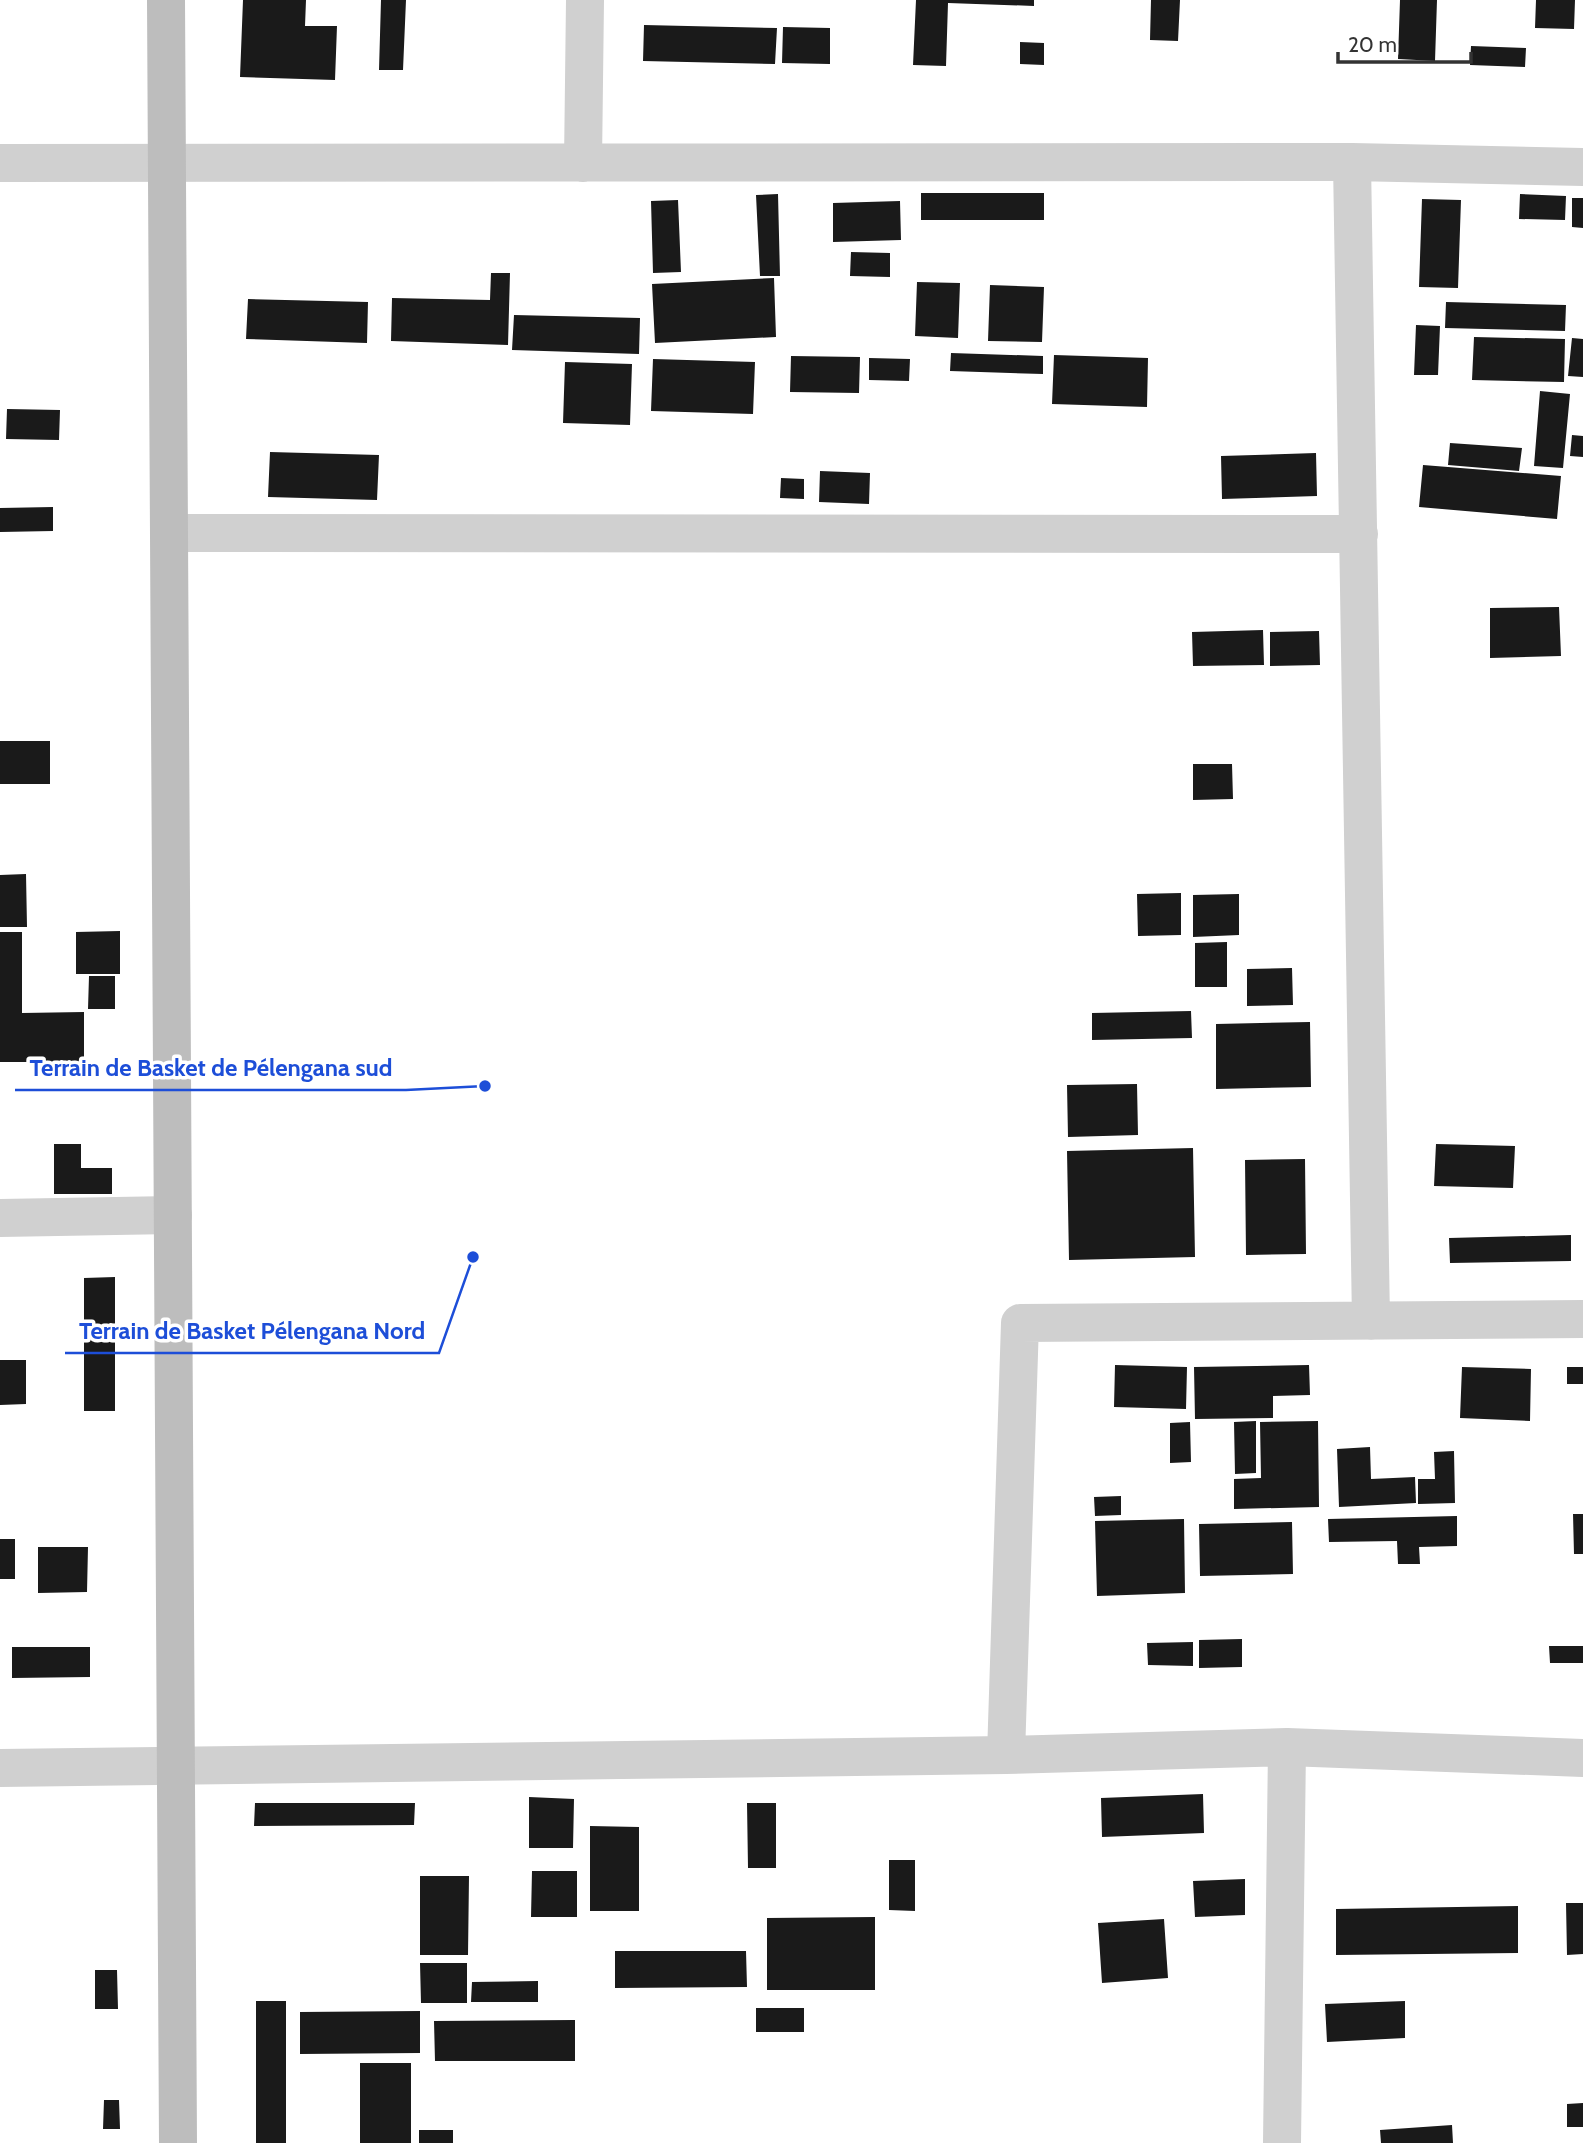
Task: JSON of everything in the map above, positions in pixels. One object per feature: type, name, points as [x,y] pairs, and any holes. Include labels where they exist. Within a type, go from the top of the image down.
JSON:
[{"type":"street","points":[[166,0],[178,2143]]},
{"type":"street","points":[[583,163],[585,0]]},
{"type":"street","points":[[0,163],[1352,162],[1583,167]]},
{"type":"street","points":[[1352,162],[1371,1321]]},
{"type":"street","points":[[170,533],[1359,534]]},
{"type":"street","points":[[0,1218],[173,1215]]},
{"type":"street","points":[[1006,1755],[1020,1323],[1583,1319]]},
{"type":"street","points":[[0,1768],[1006,1755],[1287,1746],[1583,1758]]},
{"type":"street","points":[[1282,2143],[1287,1746]]},
{"type":"building","points":[[243,0],[306,0],[305,26],[337,26],[335,80],[240,77]]},
{"type":"building","points":[[381,0],[406,0],[403,70],[379,70]]},
{"type":"building","points":[[916,0],[1034,0],[1034,6],[948,3],[946,66],[913,65]]},
{"type":"building","points":[[1151,0],[1180,0],[1178,41],[1150,40]]},
{"type":"building","points":[[1400,0],[1437,0],[1435,61],[1398,59]]},
{"type":"building","points":[[1536,0],[1575,0],[1574,29],[1535,28]]},
{"type":"building","points":[[644,25],[777,28],[775,64],[643,61]]},
{"type":"building","points":[[783,27],[830,28],[830,64],[782,63]]},
{"type":"building","points":[[1020,42],[1044,43],[1044,65],[1020,64]]},
{"type":"building","points":[[1471,46],[1526,48],[1525,67],[1470,65]]},
{"type":"building","points":[[921,193],[1044,193],[1044,220],[921,220]]},
{"type":"building","points":[[778,194],[780,276],[760,276],[756,195]]},
{"type":"building","points":[[1520,194],[1566,196],[1565,220],[1519,219]]},
{"type":"building","points":[[1572,198],[1583,198],[1583,228],[1572,227]]},
{"type":"building","points":[[1422,199],[1461,200],[1458,288],[1419,287]]},
{"type":"building","points":[[678,200],[681,272],[653,273],[651,201]]},
{"type":"building","points":[[900,201],[901,240],[833,242],[833,203]]},
{"type":"building","points":[[851,252],[890,253],[890,277],[850,276]]},
{"type":"building","points":[[491,273],[510,273],[508,345],[391,341],[392,298],[490,300]]},
{"type":"building","points":[[774,278],[776,337],[655,343],[652,284]]},
{"type":"building","points":[[917,282],[960,283],[958,338],[915,336]]},
{"type":"building","points":[[990,285],[1044,287],[1042,342],[988,341]]},
{"type":"building","points":[[248,299],[368,302],[367,343],[246,339]]},
{"type":"building","points":[[1446,302],[1566,305],[1565,331],[1445,328]]},
{"type":"building","points":[[514,315],[640,318],[639,354],[512,350]]},
{"type":"building","points":[[1416,325],[1440,326],[1438,375],[1414,375]]},
{"type":"building","points":[[1474,337],[1565,339],[1564,382],[1472,380]]},
{"type":"building","points":[[1572,338],[1583,339],[1583,377],[1568,376]]},
{"type":"building","points":[[951,353],[1043,356],[1043,374],[950,371]]},
{"type":"building","points":[[1054,355],[1148,358],[1147,407],[1052,404]]},
{"type":"building","points":[[791,356],[860,357],[859,393],[790,392]]},
{"type":"building","points":[[869,358],[910,359],[909,381],[869,380]]},
{"type":"building","points":[[653,359],[755,362],[753,414],[651,411]]},
{"type":"building","points":[[565,362],[632,364],[630,425],[563,423]]},
{"type":"building","points":[[1540,391],[1570,394],[1563,468],[1534,466]]},
{"type":"building","points":[[7,409],[60,410],[59,440],[6,439]]},
{"type":"building","points":[[1572,435],[1583,436],[1583,457],[1570,456]]},
{"type":"building","points":[[1450,443],[1522,448],[1519,471],[1448,465]]},
{"type":"building","points":[[270,452],[379,455],[377,500],[268,497]]},
{"type":"building","points":[[1316,453],[1317,496],[1222,499],[1221,456]]},
{"type":"building","points":[[1423,465],[1561,476],[1557,519],[1419,507]]},
{"type":"building","points":[[820,471],[870,473],[869,504],[819,502]]},
{"type":"building","points":[[781,478],[804,479],[804,499],[780,498]]},
{"type":"building","points":[[53,507],[53,531],[0,532],[0,508]]},
{"type":"building","points":[[1559,607],[1561,656],[1490,658],[1490,608]]},
{"type":"building","points":[[1263,630],[1264,665],[1193,666],[1192,632]]},
{"type":"building","points":[[1319,631],[1320,665],[1270,666],[1270,632]]},
{"type":"building","points":[[0,741],[50,741],[50,784],[0,784]]},
{"type":"building","points":[[1193,764],[1232,764],[1233,799],[1193,800]]},
{"type":"building","points":[[26,874],[27,927],[0,927],[0,875]]},
{"type":"building","points":[[1181,893],[1181,935],[1138,936],[1137,894]]},
{"type":"building","points":[[1239,894],[1239,935],[1193,937],[1193,895]]},
{"type":"building","points":[[120,931],[120,974],[76,974],[76,932]]},
{"type":"building","points":[[0,932],[22,932],[22,1013],[84,1012],[84,1062],[0,1062]]},
{"type":"building","points":[[1227,942],[1227,987],[1195,987],[1195,943]]},
{"type":"building","points":[[1292,968],[1293,1005],[1247,1006],[1247,969]]},
{"type":"building","points":[[89,976],[115,976],[115,1009],[88,1009]]},
{"type":"building","points":[[1191,1011],[1192,1038],[1092,1040],[1092,1013]]},
{"type":"building","points":[[1310,1022],[1311,1087],[1216,1089],[1216,1024]]},
{"type":"building","points":[[1137,1084],[1138,1135],[1068,1137],[1067,1085]]},
{"type":"building","points":[[54,1144],[81,1144],[81,1168],[112,1168],[112,1194],[54,1194]]},
{"type":"building","points":[[1436,1144],[1515,1146],[1513,1188],[1434,1186]]},
{"type":"building","points":[[1193,1148],[1195,1257],[1069,1260],[1067,1151]]},
{"type":"building","points":[[1305,1159],[1306,1254],[1246,1255],[1245,1160]]},
{"type":"building","points":[[1571,1235],[1571,1261],[1450,1263],[1449,1238]]},
{"type":"building","points":[[115,1277],[115,1411],[84,1411],[84,1278]]},
{"type":"building","points":[[0,1360],[26,1360],[26,1404],[0,1405]]},
{"type":"building","points":[[1115,1365],[1187,1367],[1186,1409],[1114,1407]]},
{"type":"building","points":[[1309,1365],[1310,1395],[1273,1396],[1273,1418],[1195,1419],[1194,1367]]},
{"type":"building","points":[[1462,1367],[1531,1369],[1530,1421],[1460,1418]]},
{"type":"building","points":[[1567,1367],[1583,1367],[1583,1384],[1567,1384]]},
{"type":"building","points":[[1256,1421],[1256,1473],[1235,1474],[1234,1422]]},
{"type":"building","points":[[1318,1421],[1319,1507],[1234,1509],[1234,1479],[1261,1478],[1260,1422]]},
{"type":"building","points":[[1190,1422],[1191,1462],[1170,1463],[1170,1423]]},
{"type":"building","points":[[1370,1447],[1371,1479],[1415,1477],[1416,1503],[1339,1507],[1337,1449]]},
{"type":"building","points":[[1454,1451],[1455,1503],[1418,1504],[1418,1479],[1435,1479],[1434,1452]]},
{"type":"building","points":[[1121,1496],[1121,1515],[1095,1516],[1094,1497]]},
{"type":"building","points":[[1573,1514],[1583,1514],[1583,1554],[1574,1554]]},
{"type":"building","points":[[1457,1516],[1457,1546],[1419,1547],[1420,1564],[1398,1564],[1397,1541],[1329,1542],[1328,1519]]},
{"type":"building","points":[[1184,1519],[1185,1593],[1097,1596],[1095,1521]]},
{"type":"building","points":[[1292,1522],[1293,1574],[1200,1576],[1199,1524]]},
{"type":"building","points":[[0,1539],[15,1539],[15,1579],[0,1579]]},
{"type":"building","points":[[38,1547],[88,1547],[87,1592],[38,1593]]},
{"type":"building","points":[[1242,1639],[1242,1667],[1199,1668],[1199,1640]]},
{"type":"building","points":[[1193,1642],[1193,1666],[1148,1665],[1147,1643]]},
{"type":"building","points":[[1549,1646],[1583,1646],[1583,1663],[1550,1663]]},
{"type":"building","points":[[12,1647],[90,1647],[90,1677],[12,1678]]},
{"type":"building","points":[[1203,1794],[1204,1833],[1102,1837],[1101,1798]]},
{"type":"building","points":[[529,1797],[574,1799],[573,1848],[529,1848]]},
{"type":"building","points":[[255,1803],[415,1803],[414,1825],[254,1826]]},
{"type":"building","points":[[747,1803],[776,1803],[776,1868],[748,1868]]},
{"type":"building","points":[[590,1826],[639,1827],[639,1911],[590,1911]]},
{"type":"building","points":[[889,1860],[915,1860],[915,1911],[889,1910]]},
{"type":"building","points":[[532,1871],[577,1871],[577,1917],[531,1917]]},
{"type":"building","points":[[420,1876],[469,1876],[468,1955],[420,1955]]},
{"type":"building","points":[[1245,1879],[1245,1915],[1195,1917],[1193,1881]]},
{"type":"building","points":[[1566,1903],[1583,1903],[1583,1954],[1567,1955]]},
{"type":"building","points":[[1518,1906],[1518,1953],[1336,1955],[1336,1909]]},
{"type":"building","points":[[875,1917],[875,1990],[767,1990],[767,1918]]},
{"type":"building","points":[[1164,1919],[1168,1978],[1102,1983],[1098,1923]]},
{"type":"building","points":[[615,1951],[746,1951],[747,1987],[615,1988]]},
{"type":"building","points":[[420,1963],[467,1963],[467,2003],[421,2003]]},
{"type":"building","points":[[95,1970],[117,1970],[118,2009],[95,2009]]},
{"type":"building","points":[[538,1981],[538,2002],[471,2002],[472,1982]]},
{"type":"building","points":[[256,2001],[286,2001],[286,2143],[256,2143]]},
{"type":"building","points":[[1405,2001],[1405,2038],[1327,2042],[1325,2004]]},
{"type":"building","points":[[756,2008],[804,2008],[804,2032],[756,2032]]},
{"type":"building","points":[[420,2011],[420,2053],[300,2054],[300,2012]]},
{"type":"building","points":[[575,2020],[575,2061],[435,2061],[434,2021]]},
{"type":"building","points":[[360,2063],[411,2063],[411,2143],[360,2143]]},
{"type":"building","points":[[104,2100],[119,2100],[120,2129],[103,2129]]},
{"type":"building","points":[[1583,2103],[1583,2127],[1567,2127],[1567,2104]]},
{"type":"building","points":[[1452,2125],[1453,2143],[1381,2143],[1380,2130]]},
{"type":"building","points":[[419,2130],[453,2130],[453,2143],[419,2143]]},
{"type":"place","name":"Terrain de Basket de Pélengana sud","points":[[485,1086]]},
{"type":"place","name":"Terrain de Basket Pélengana Nord","points":[[473,1257]]}]
